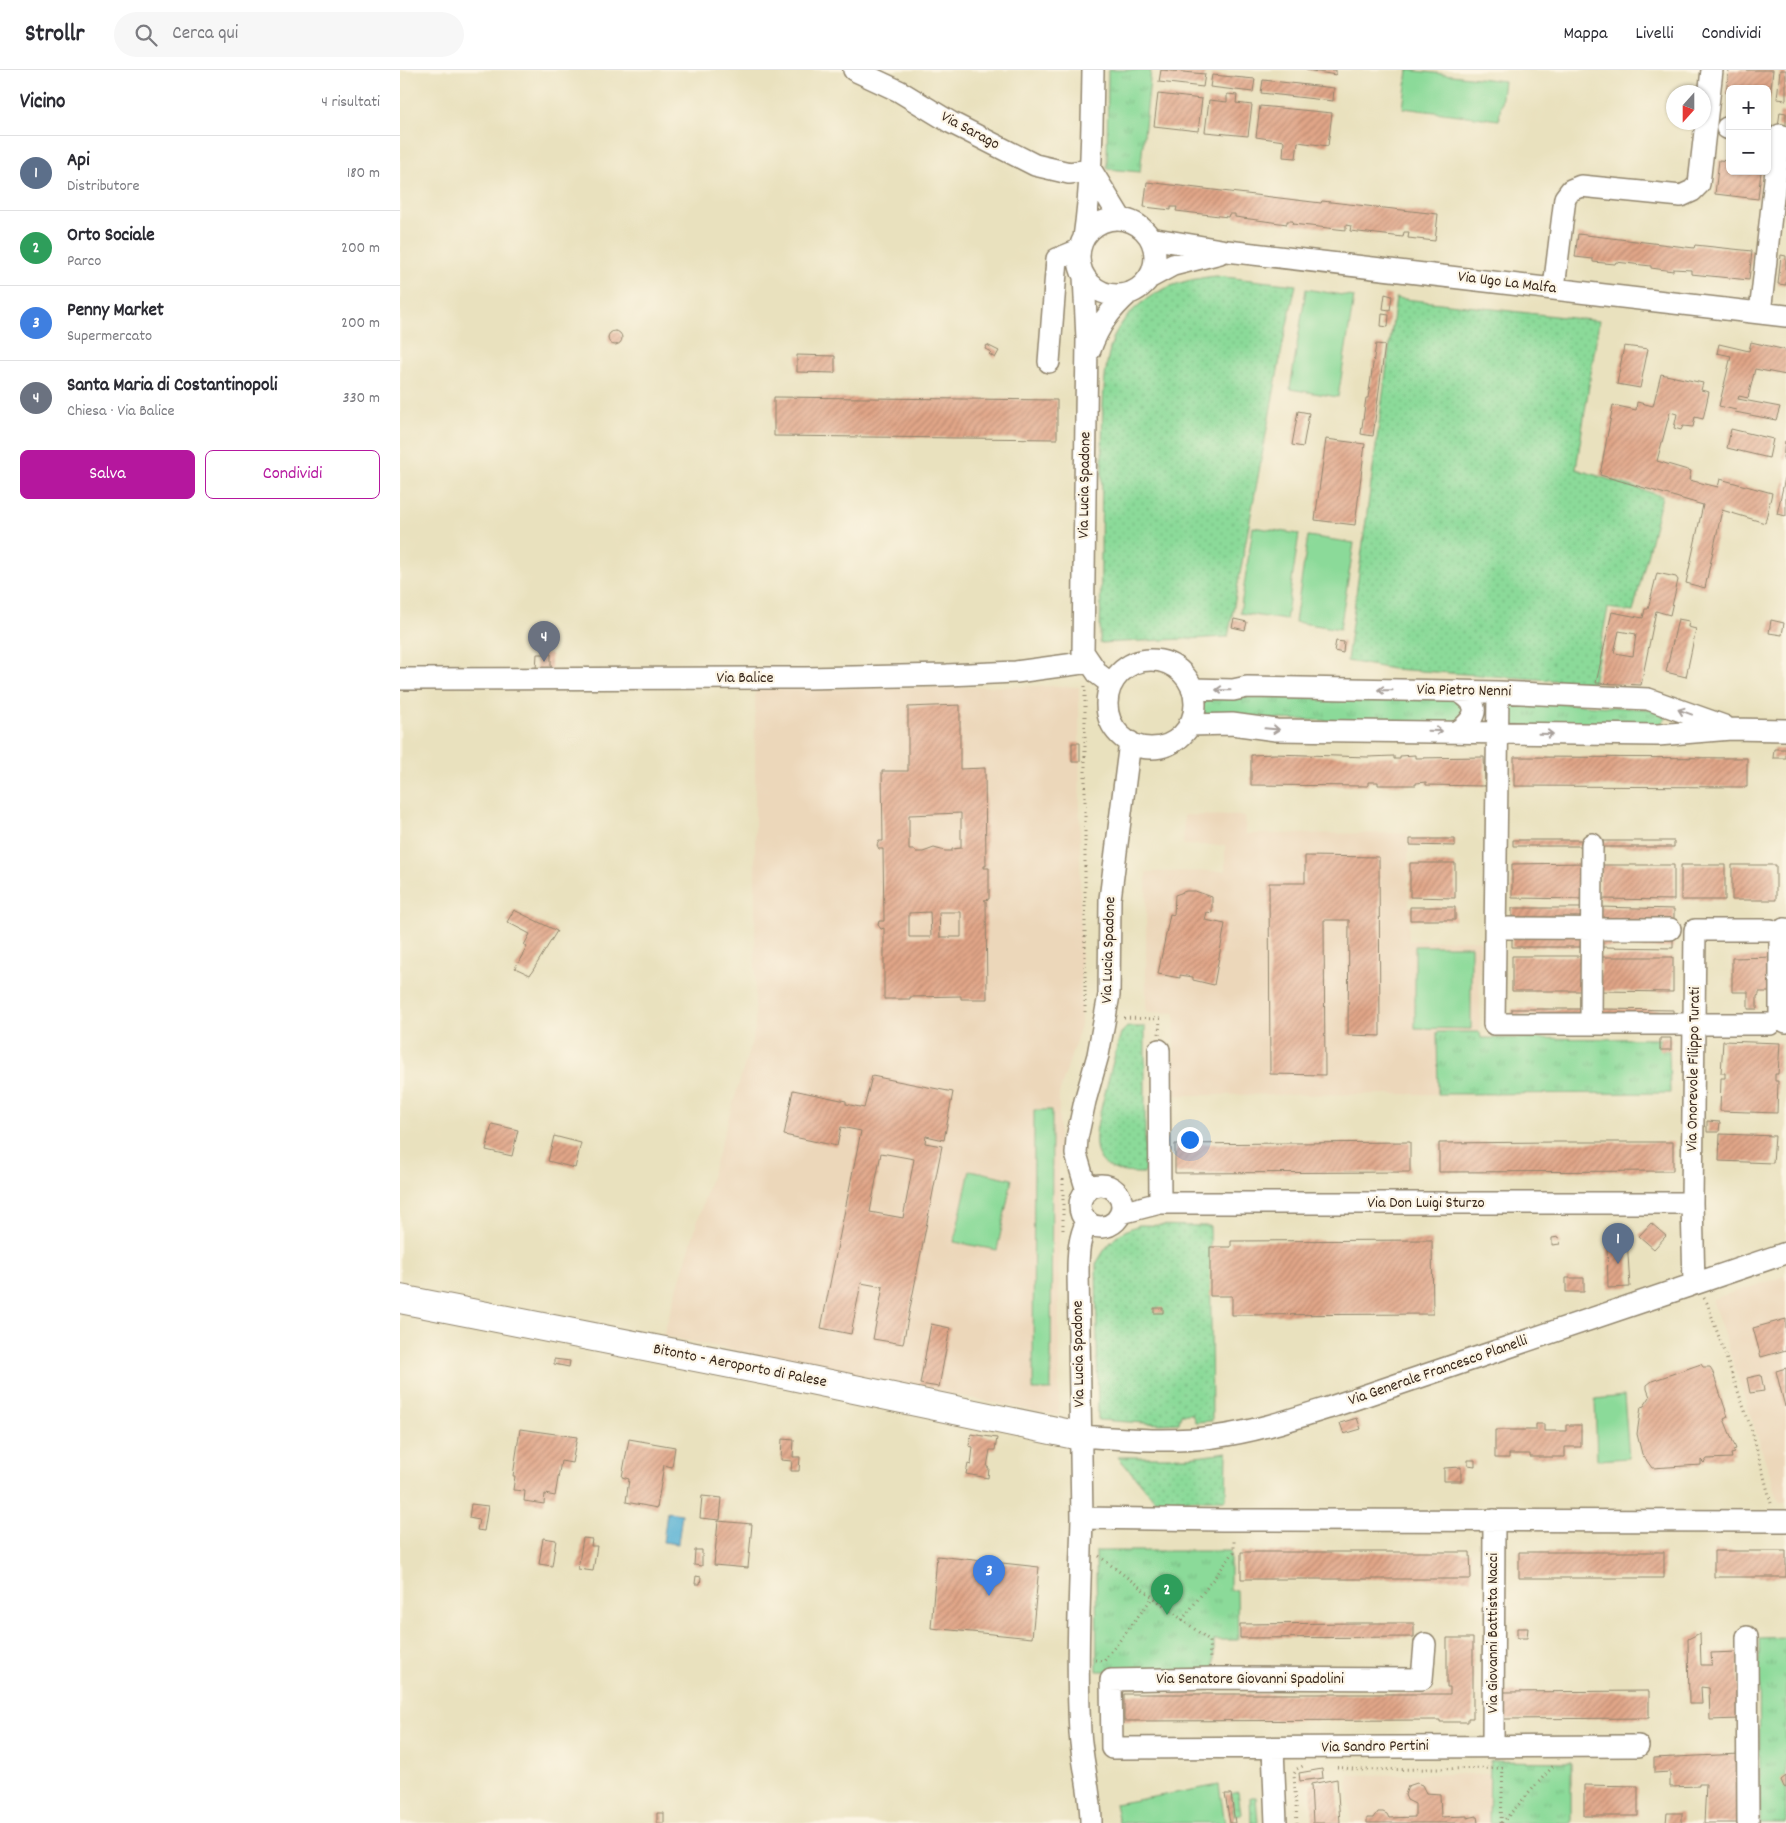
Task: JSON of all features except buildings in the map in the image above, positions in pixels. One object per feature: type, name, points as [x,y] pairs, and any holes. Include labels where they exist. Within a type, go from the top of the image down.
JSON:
[{"type":"main road","name":"Bitonto - Aeroporto di Palese","points":[[400,1298],[787,1375],[1080,1436]]},
{"type":"street","name":"Via Sarago","points":[[854,70],[899,91],[950,122],[1035,165],[1068,173],[1091,170]]},
{"type":"street","points":[[1093,70],[1090,197],[1079,264],[1089,283],[1103,293],[1129,294]]},
{"type":"street","points":[[1554,288],[1565,198],[1571,190],[1581,186],[1681,196],[1692,191],[1699,184],[1712,70]]},
{"type":"street","points":[[1760,313],[1778,134]]},
{"type":"street","points":[[1091,170],[1120,219]]},
{"type":"street","points":[[1049,362],[1057,260],[1082,244],[1091,230],[1100,223],[1120,219],[1137,225],[1150,238],[1155,254],[1153,271],[1140,287],[1129,294],[1105,317],[1096,333],[1086,360]]},
{"type":"street","name":"Via Ugo La Malfa","points":[[1150,238],[1227,250],[1786,316]]},
{"type":"street","points":[[1149,278],[1173,265],[1227,250]]},
{"type":"street","name":"Via Lucia Spadone","points":[[1084,276],[1086,360],[1083,652],[1098,674],[1110,683]]},
{"type":"street","points":[[1139,661],[1159,661],[1177,669],[1184,676],[1192,690],[1195,703],[1194,713],[1189,725],[1179,738],[1162,747],[1142,747],[1130,742],[1117,732],[1112,724],[1107,706],[1110,686],[1122,671],[1139,661]]},
{"type":"street","name":"Via Balice","points":[[400,679],[806,678],[947,675],[1016,672],[1090,662]]},
{"type":"street","name":"Via Pietro Nenni","points":[[1192,690],[1233,690],[1247,687],[1458,691],[1648,699],[1731,729]]},
{"type":"street","points":[[1458,691],[1470,698],[1474,705],[1471,722],[1459,731]]},
{"type":"street","points":[[1498,692],[1494,1024],[1778,1023],[1780,1018],[1780,942],[1784,936],[1780,930],[1508,928]]},
{"type":"street","name":"Via Pietro Nenni","points":[[1189,725],[1232,724],[1276,730],[1459,731],[1498,734],[1658,735],[1731,729],[1786,730]]},
{"type":"street","name":"Via Lucia Spadone","points":[[1108,1202],[1076,1154],[1080,1124],[1106,1018],[1110,968],[1110,900],[1130,742]]},
{"type":"street","points":[[1591,1024],[1592,844]]},
{"type":"street","name":"Via Onorevole Filippo Turati","points":[[1681,930],[1694,1024],[1692,1203],[1694,1284]]},
{"type":"street","points":[[1159,1050],[1160,1203]]},
{"type":"street","points":[[1078,1272],[1108,1202],[1083,1196],[1081,1209],[1087,1221]]},
{"type":"street","name":"Via Don Luigi Sturzo","points":[[1087,1221],[1099,1226],[1108,1202],[1692,1203]]},
{"type":"street","name":"Via Lucia Spadone","points":[[1087,1221],[1078,1247],[1082,1518],[1079,1659],[1080,1734],[1091,1809],[1091,1823]]},
{"type":"street","name":"Via Generale Francesco Planelli","points":[[1080,1436],[1172,1441],[1214,1437],[1269,1425],[1331,1407],[1786,1254]]},
{"type":"street","points":[[1082,1518],[1780,1521]]},
{"type":"street","name":"Via Giovanni Battista Nacci","points":[[1494,1520],[1498,1745]]},
{"type":"street","points":[[1747,1637],[1748,1823]]},
{"type":"street","name":"Via Senatore Giovanni Spadolini","points":[[1112,1748],[1110,1680],[1217,1678],[1422,1679],[1425,1644]]},
{"type":"street","name":"Via Sandro Pertini","points":[[1112,1748],[1498,1745],[1638,1746]]},
{"type":"street","points":[[1273,1748],[1276,1823]]},
{"type":"path","points":[[1106,1018],[1160,1019],[1159,1050]]},
{"type":"path","points":[[1694,1284],[1707,1302],[1752,1431],[1780,1521]]},
{"type":"path","points":[[1182,1620],[1234,1552],[1234,1520]]},
{"type":"path","points":[[1081,1542],[1209,1640],[1210,1656]]},
{"type":"path","points":[[1079,1659],[1104,1661],[1153,1597]]},
{"type":"path","points":[[1498,1745],[1503,1768],[1502,1823]]},
{"type":"path","points":[[1502,1823],[1572,1745]]},
{"type":"path","points":[[1297,1823],[1294,1774],[1297,1769],[1304,1765]]},
{"type":"path","points":[[1332,1766],[1360,1770],[1503,1768]]},
{"type":"shaded area","points":[[1079,687],[1081,1025],[1059,1094],[1059,1416],[663,1336],[755,1030],[755,689]]},
{"type":"shaded area","points":[[1184,815],[1245,816],[1246,834],[1408,833],[1409,941],[1480,940],[1480,1032],[1437,1032],[1438,1094],[1173,1095],[1175,1013],[1146,1012],[1146,872],[1225,871],[1225,845],[1183,845]]},
{"type":"shaded area","points":[[1786,1276],[1786,1502],[1779,1502],[1712,1299]]},
{"type":"shaded area","points":[[1490,1774],[1489,1823],[1351,1823],[1348,1775]]},
{"type":"green space","points":[[1108,70],[1151,70],[1140,172],[1107,169]]},
{"type":"green space","points":[[1408,70],[1504,81],[1499,120],[1403,108]]},
{"type":"green space","points":[[1216,276],[1296,285],[1284,338],[1228,637],[1100,643],[1103,411],[1108,355],[1113,339],[1128,315],[1161,290],[1187,281]]},
{"type":"green space","points":[[1306,289],[1354,297],[1338,397],[1290,389]]},
{"type":"green space","points":[[1396,298],[1599,321],[1576,469],[1662,496],[1633,612],[1608,608],[1593,683],[1393,669],[1347,661]]},
{"type":"green space","points":[[1253,527],[1299,534],[1286,620],[1240,613]]},
{"type":"green space","points":[[1308,536],[1354,543],[1340,629],[1295,622]]},
{"type":"green space","points":[[1205,696],[1458,696],[1463,706],[1461,717],[1453,724],[1200,717]]},
{"type":"green space","points":[[1507,700],[1661,710],[1665,717],[1662,724],[1652,728],[1505,726]]},
{"type":"green space","points":[[1415,946],[1471,946],[1471,1029],[1415,1028]]},
{"type":"green space","points":[[1127,1027],[1145,1027],[1145,1173],[1125,1172],[1110,1168],[1101,1160],[1097,1151],[1097,1125],[1121,1033]]},
{"type":"green space","points":[[1437,1032],[1480,1032],[1481,1038],[1660,1039],[1660,1049],[1669,1050],[1670,1093],[1438,1094]]},
{"type":"green space","points":[[1034,1110],[1052,1110],[1051,1390],[1033,1390]]},
{"type":"green space","points":[[970,1170],[1012,1179],[997,1250],[954,1242]]},
{"type":"green space","points":[[1139,1225],[1210,1226],[1212,1421],[1195,1422],[1192,1414],[1181,1414],[1179,1423],[1161,1424],[1098,1420],[1096,1264],[1118,1235]]},
{"type":"green space","points":[[1624,1396],[1629,1458],[1597,1460],[1595,1399]]},
{"type":"green space","points":[[1227,1452],[1226,1500],[1155,1500],[1118,1457],[1188,1457]]},
{"type":"green space","points":[[1096,1551],[1230,1551],[1230,1590],[1237,1591],[1238,1640],[1214,1640],[1214,1671],[1097,1671]]},
{"type":"green space","points":[[1786,1637],[1786,1823],[1760,1823],[1759,1638]]},
{"type":"green space","points":[[1490,1761],[1571,1762],[1571,1823],[1489,1823]]},
{"type":"green space","points":[[1219,1785],[1225,1823],[1119,1823],[1115,1804]]},
{"type":"green space","points":[[1238,1792],[1241,1814],[1234,1815],[1231,1794]]},
{"type":"green space","points":[[1250,1797],[1256,1797],[1258,1823],[1251,1823]]},
{"type":"water","points":[[667,1512],[682,1514],[678,1544],[663,1542]]},
{"type":"place","name":"Santa Maria di Costantinopoli","points":[[544,662]]},
{"type":"place","name":"Api","points":[[1618,1264]]},
{"type":"place","name":"Penny Market","points":[[989,1596]]},
{"type":"place","name":"Orto Sociale","points":[[1167,1615]]}]
